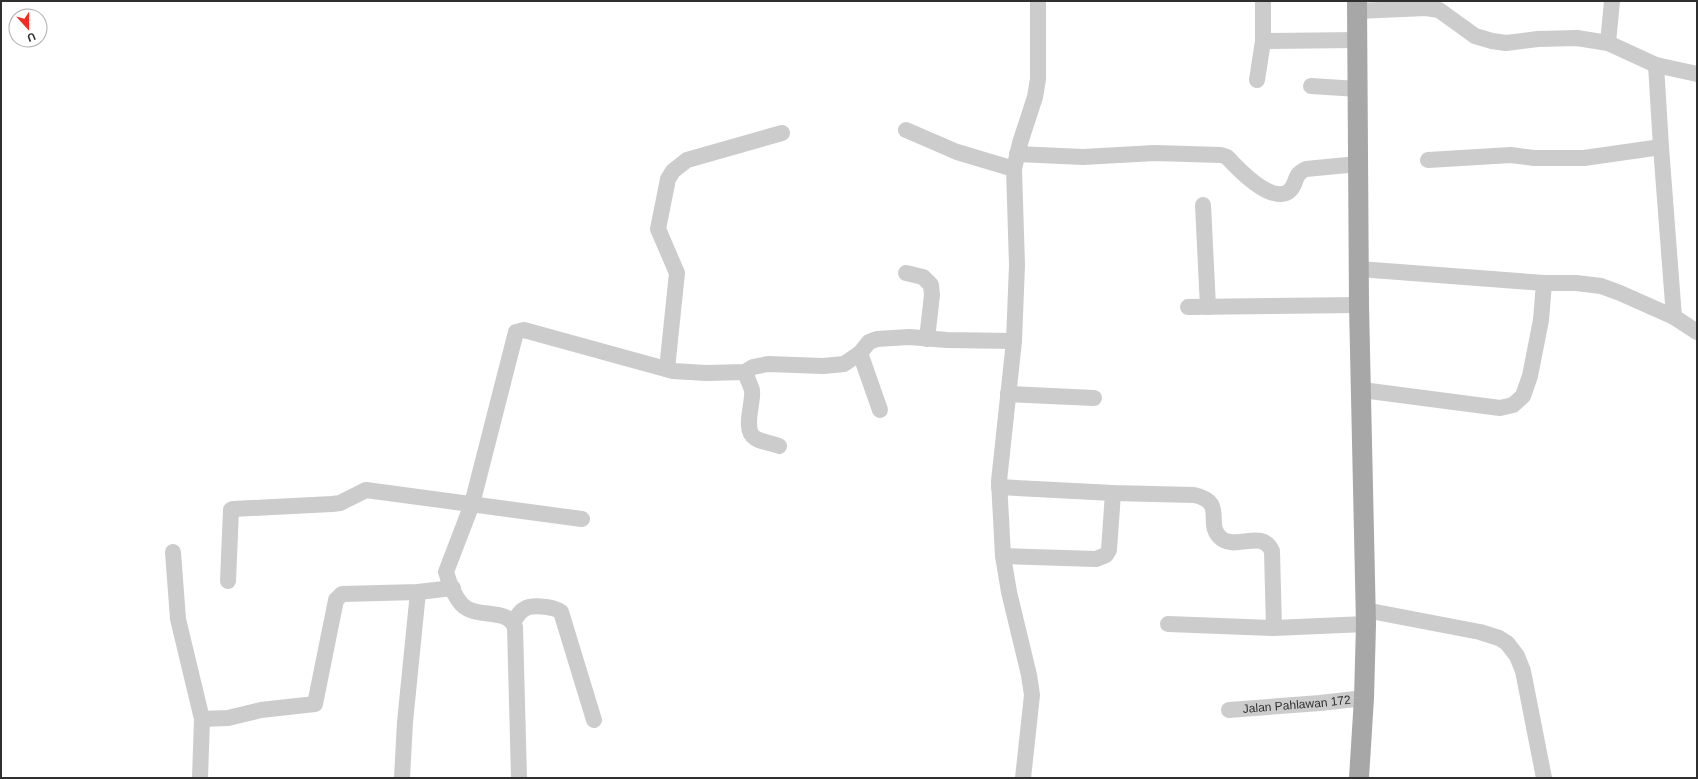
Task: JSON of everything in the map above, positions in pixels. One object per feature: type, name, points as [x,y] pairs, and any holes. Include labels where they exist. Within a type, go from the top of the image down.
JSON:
[{"type":"main road","points":[[1357,6],[1359,304],[1366,617],[1364,698],[1359,778]]},
{"type":"street","points":[[1023,778],[1032,695],[1029,675],[1009,592],[1003,556],[999,487],[1014,341],[1017,265],[1016,161],[1035,97],[1038,79],[1038,1]]},
{"type":"street","points":[[1257,80],[1263,41],[1263,1]]},
{"type":"street","points":[[1608,43],[1612,1]]},
{"type":"street","points":[[1357,6],[1426,8],[1439,10],[1475,36],[1506,43],[1538,39],[1577,38],[1608,43],[1656,65],[1697,74]]},
{"type":"street","points":[[1263,41],[1357,40]]},
{"type":"street","points":[[1656,65],[1674,317]]},
{"type":"street","points":[[1311,86],[1358,89]]},
{"type":"street","points":[[906,130],[957,152],[1016,161],[1155,153],[1221,155],[1226,157],[1260,187],[1273,194],[1288,192],[1293,186],[1295,177],[1299,172],[1306,169],[1358,164]]},
{"type":"street","points":[[667,369],[677,273],[674,264],[662,242],[658,229],[668,179],[673,172],[687,160],[782,133]]},
{"type":"street","points":[[1428,160],[1510,155],[1534,158],[1584,158],[1661,147]]},
{"type":"street","points":[[1203,205],[1208,307]]},
{"type":"street","points":[[1359,269],[1544,283],[1576,283],[1601,286],[1674,317],[1697,332]]},
{"type":"street","points":[[906,273],[923,277],[930,285],[932,295],[927,339]]},
{"type":"street","points":[[1362,390],[1500,408],[1513,405],[1523,396],[1530,376],[1541,320],[1544,283]]},
{"type":"street","points":[[1188,307],[1359,304]]},
{"type":"street","points":[[519,778],[516,632],[513,623],[509,619],[502,616],[468,609],[460,602],[446,572],[472,504],[516,332],[524,330],[667,369],[706,373],[745,372],[753,367],[768,364],[844,364],[860,353],[869,342],[877,338],[1014,341]]},
{"type":"street","points":[[860,353],[880,410]]},
{"type":"street","points":[[745,372],[752,390],[749,422],[751,434],[755,438],[779,446]]},
{"type":"street","points":[[1008,394],[1094,398]]},
{"type":"street","points":[[999,487],[1113,493],[1194,495],[1206,498],[1212,505],[1215,532],[1222,539],[1231,543],[1260,540],[1269,544],[1272,551],[1274,628]]},
{"type":"street","points":[[228,581],[231,510],[233,509],[340,503],[366,490],[582,519]]},
{"type":"street","points":[[1003,556],[1096,559],[1106,555],[1109,550],[1113,493]]},
{"type":"street","points":[[172,552],[178,619],[202,719],[200,778]]},
{"type":"street","points":[[202,719],[228,718],[261,710],[308,706],[315,704],[326,643],[336,600],[346,593],[418,592],[453,588]]},
{"type":"street","points":[[402,778],[405,722],[418,592]]},
{"type":"street","points":[[513,623],[518,614],[529,607],[552,608],[561,612],[594,720]]},
{"type":"street","points":[[1168,624],[1274,628],[1366,617],[1480,632],[1499,638],[1507,643],[1517,656],[1523,672],[1544,778]]},
{"type":"street","name":"Jalan Pahlawan 172","points":[[1229,710],[1364,698]]}]
